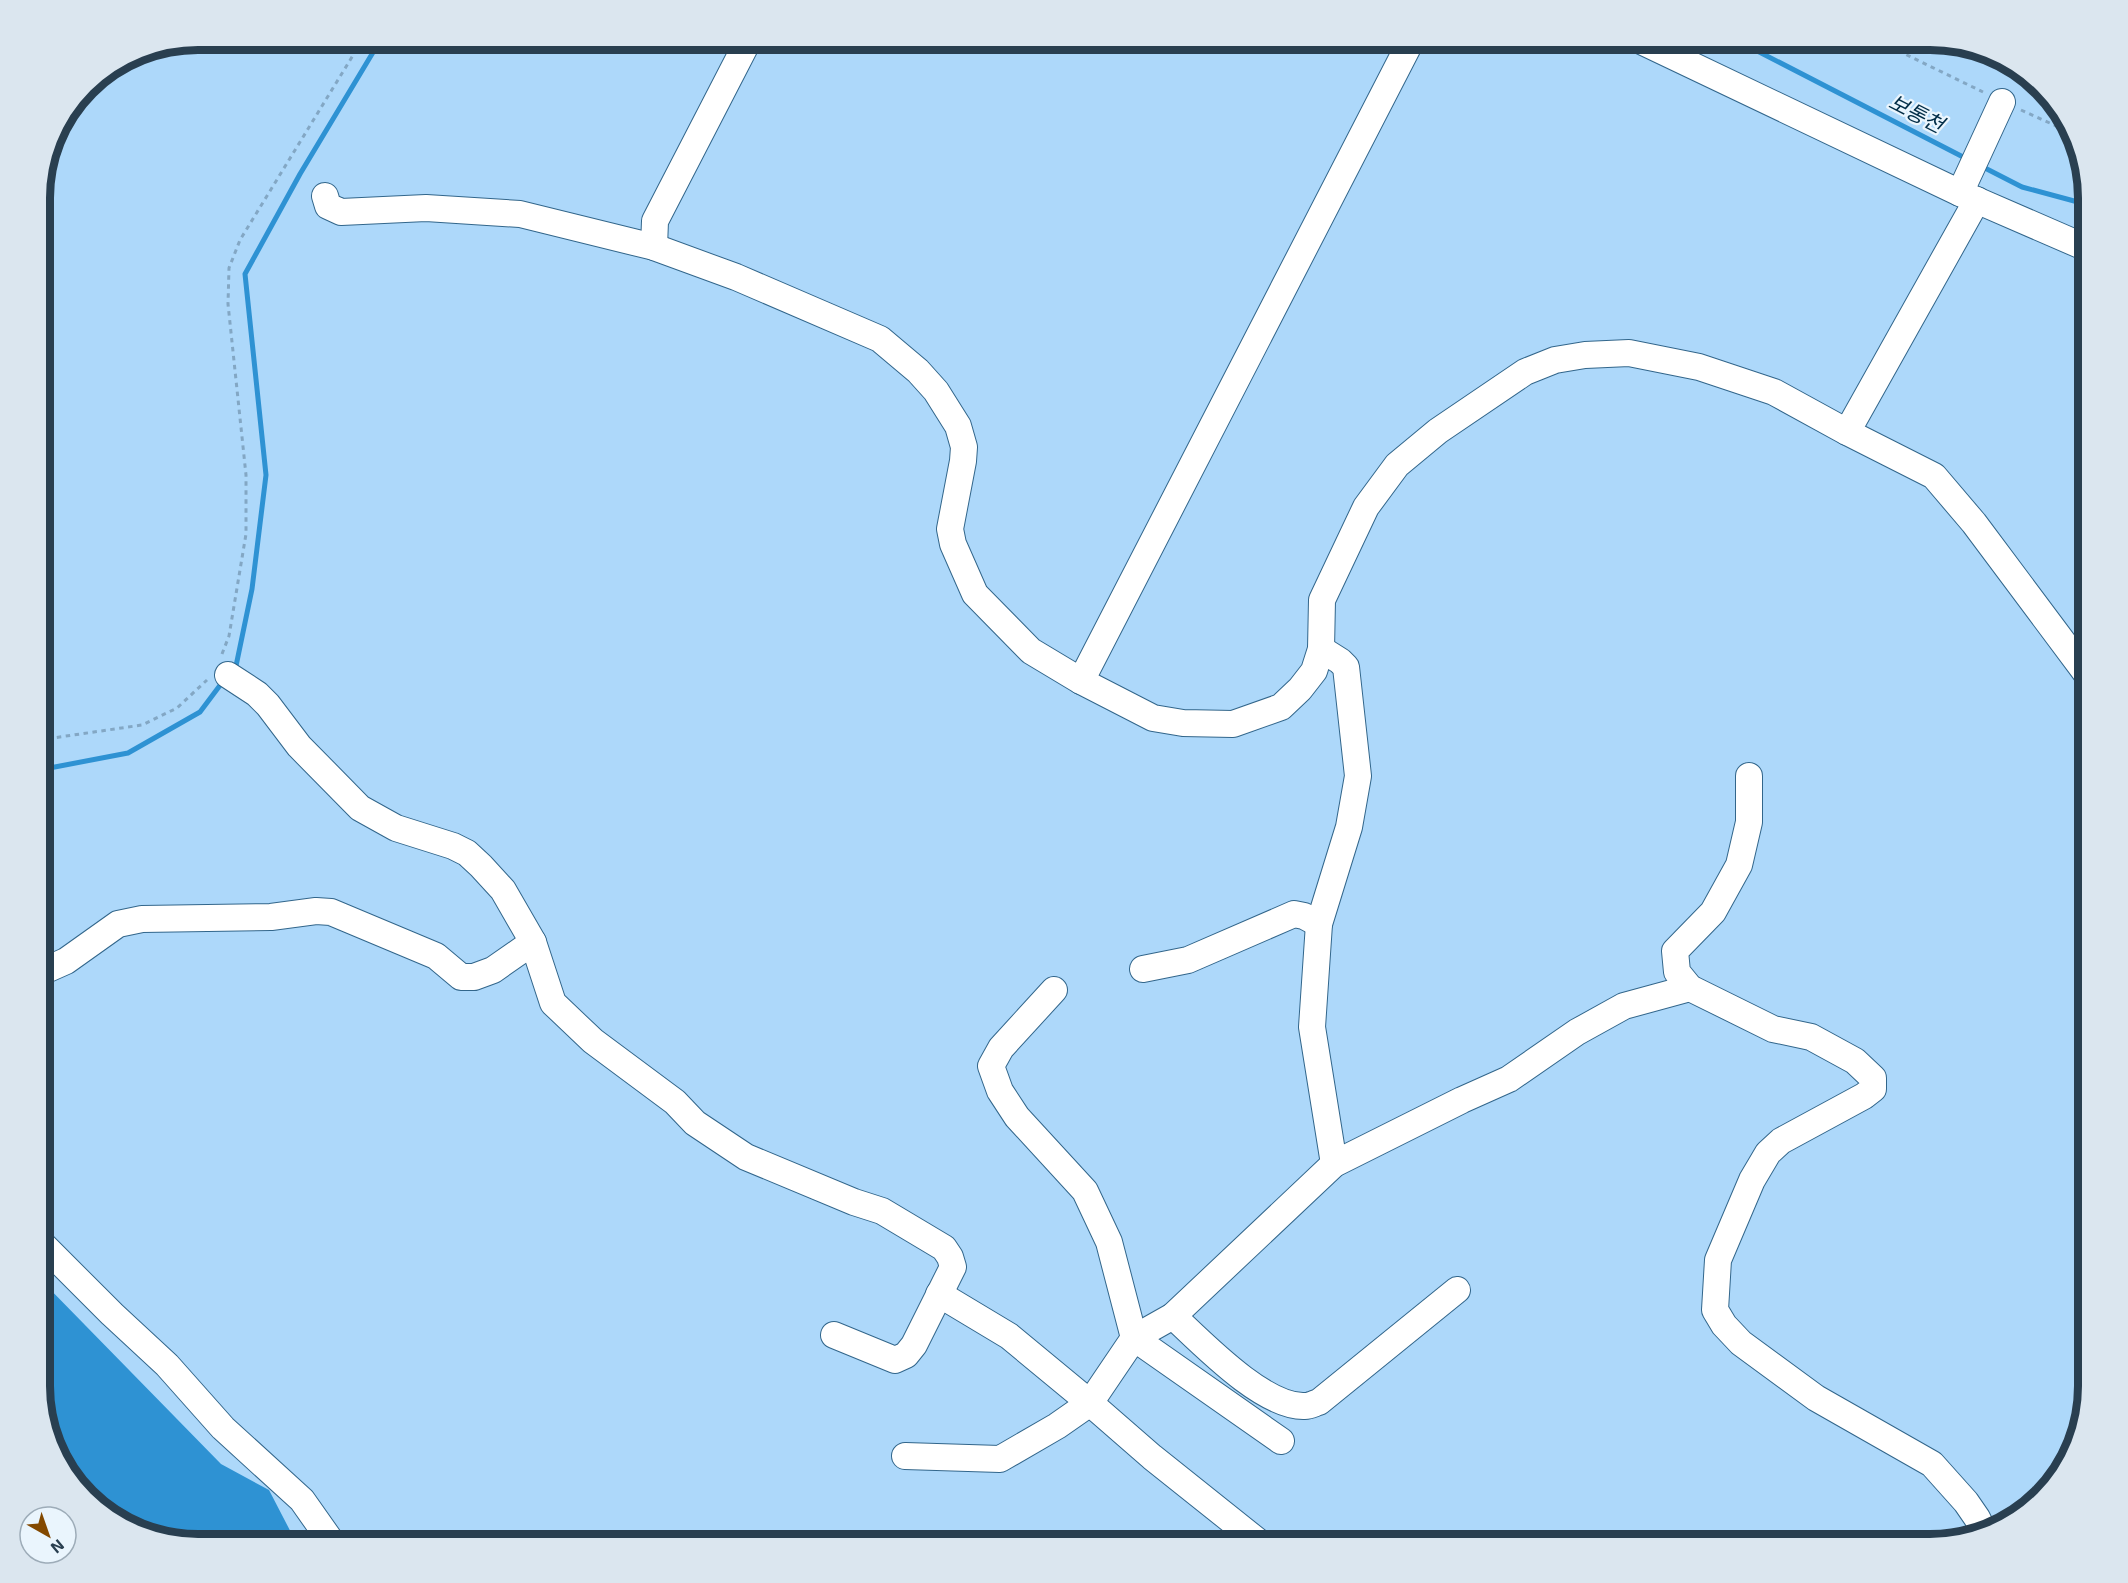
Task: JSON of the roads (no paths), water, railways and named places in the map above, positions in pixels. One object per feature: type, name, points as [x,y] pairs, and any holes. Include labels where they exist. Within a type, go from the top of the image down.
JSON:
[{"type":"lane","points":[[654,247],[655,222],[743,50]]},
{"type":"lane","points":[[1081,681],[1406,50]]},
{"type":"lane","points":[[1663,50],[1972,179],[2078,242]]},
{"type":"lane","points":[[1847,432],[1972,179],[2002,102]]},
{"type":"lane","points":[[325,196],[328,206],[341,212],[426,208],[520,214],[654,247],[736,277],[880,339],[918,371],[936,391],[958,426],[964,447],[963,461],[950,529],[955,550],[975,594],[1031,651],[1081,681],[1153,718],[1183,723],[1233,724],[1281,707],[1300,689],[1314,670],[1321,648],[1322,600],[1366,507],[1396,465],[1438,431],[1525,372],[1555,360],[1585,355],[1629,353],[1699,367],[1774,392],[1934,476],[1974,522],[2078,662]]},
{"type":"lane","points":[[1321,648],[1346,667],[1358,776],[1349,827],[1319,924],[1312,1027],[1334,1164]]},
{"type":"lane","points":[[219,671],[257,694],[299,746],[360,808],[396,828],[453,846],[467,853],[503,890],[533,942],[553,1003],[593,1041],[675,1102],[695,1123],[746,1157],[854,1202],[882,1210],[944,1248],[953,1267],[914,1346],[906,1355],[895,1360],[834,1335]]},
{"type":"lane","points":[[1749,776],[1749,822],[1739,865],[1713,912],[1675,951],[1677,972],[1690,988],[1773,1029],[1811,1037],[1855,1061],[1873,1078],[1873,1089],[1781,1141],[1768,1153],[1752,1180],[1718,1260],[1715,1310],[1724,1325],[1741,1343],[1816,1398],[1932,1464],[1966,1502],[1980,1525]]},
{"type":"lane","points":[[50,968],[66,961],[118,924],[142,920],[271,917],[316,911],[331,912],[436,956],[461,977],[474,977],[493,970],[533,942]]},
{"type":"lane","points":[[1143,969],[1188,960],[1294,914],[1304,916],[1319,924]]},
{"type":"lane","points":[[905,1456],[1000,1459],[1057,1426],[1090,1403],[1134,1338],[1173,1316],[1334,1164],[1509,1079],[1578,1032],[1624,1006],[1690,988]]},
{"type":"lane","points":[[1054,990],[1001,1048],[991,1066],[1000,1091],[1017,1117],[1085,1191],[1109,1242],[1134,1338],[1281,1441]]},
{"type":"lane","points":[[50,1252],[166,1365],[223,1428],[302,1500],[326,1534]]},
{"type":"lane","points":[[1173,1316],[1232,1372],[1278,1400],[1305,1406],[1319,1402],[1457,1290]]},
{"type":"lane","points":[[939,1294],[1009,1336],[1152,1457],[1248,1534]]},
{"type":"water","points":[[50,1289],[221,1464],[269,1490],[292,1534],[198,1534],[169,1531],[132,1518],[100,1497],[86,1483],[69,1459],[52,1414]]},
{"type":"waterway","points":[[232,671],[236,666],[252,589],[266,475],[245,274],[300,174],[374,50]]},
{"type":"waterway","name":"보통천","points":[[1755,50],[1967,159]]},
{"type":"waterway","name":"보통천","points":[[1981,166],[2022,187],[2078,202]]},
{"type":"waterway","points":[[50,768],[128,753],[200,712],[224,680]]}]
